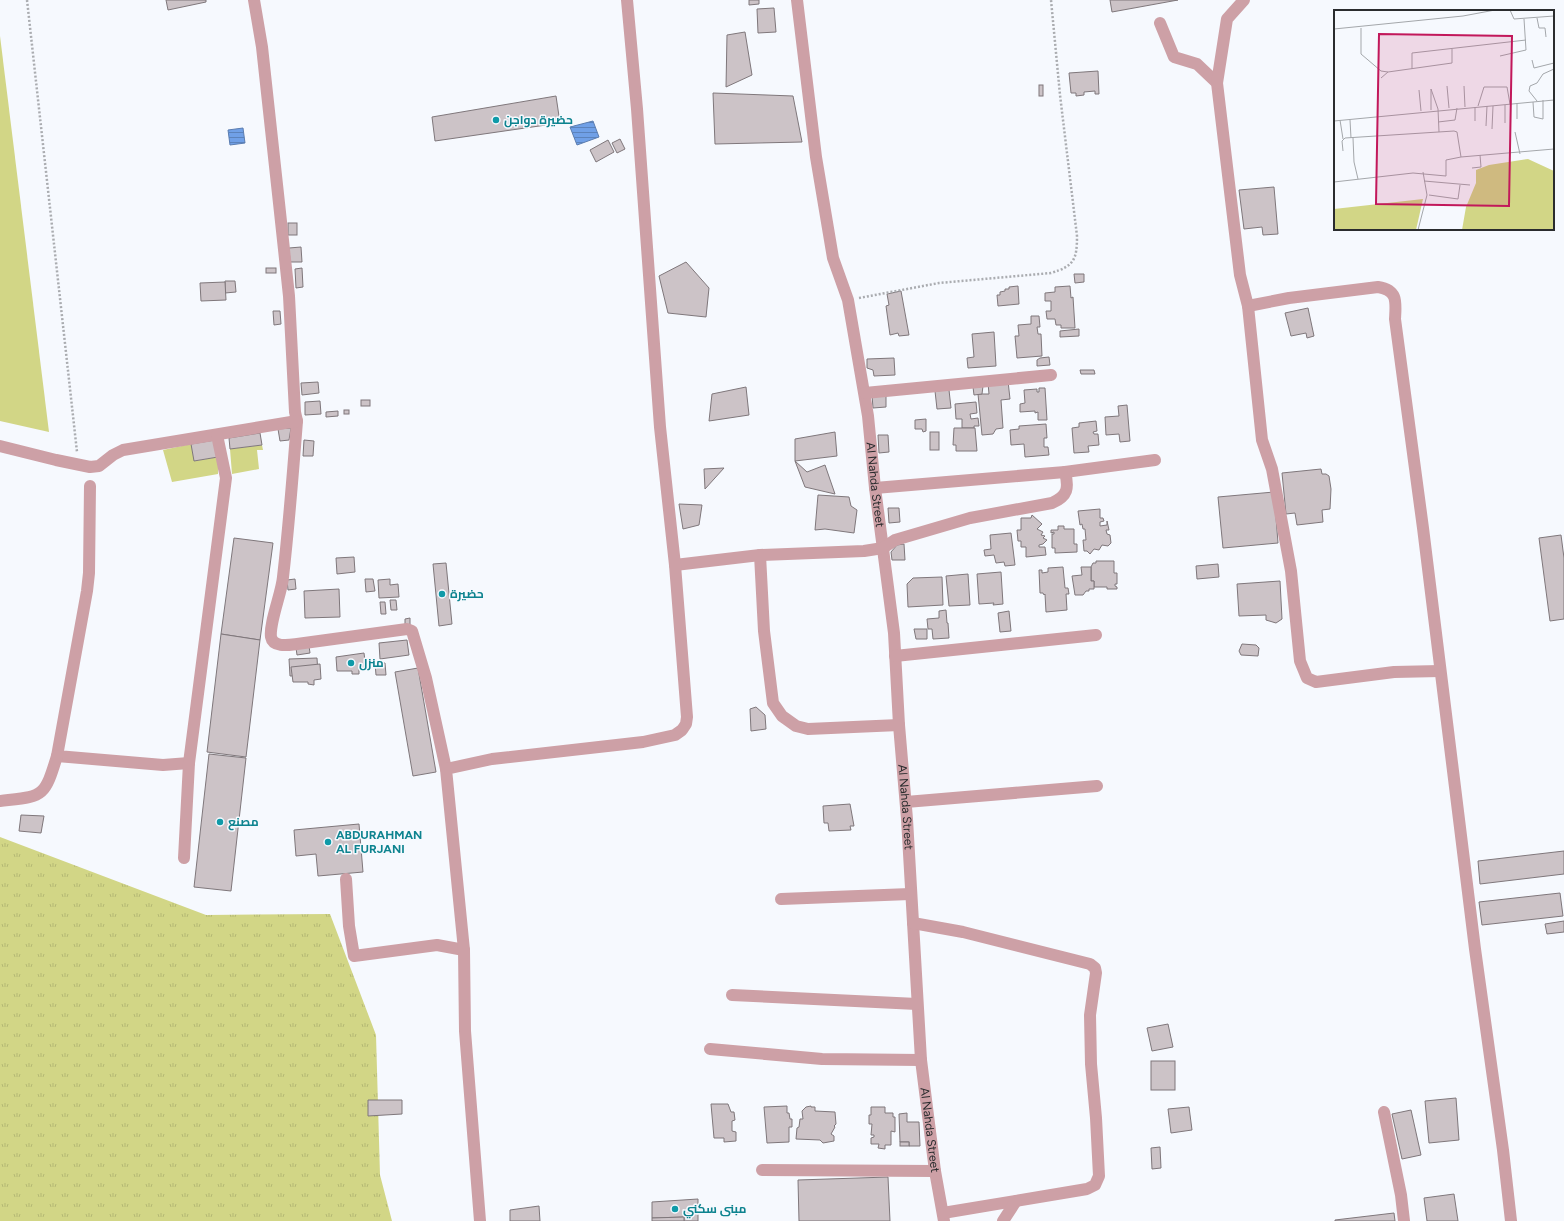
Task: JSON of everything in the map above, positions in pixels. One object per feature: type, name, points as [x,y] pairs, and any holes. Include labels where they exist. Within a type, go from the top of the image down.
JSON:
[{"type":"street","points":[[254,0],[262,47],[280,203],[289,296],[297,422],[290,518],[283,578],[273,620],[271,637],[274,642],[279,645],[297,644],[407,629],[412,631],[426,678],[446,769],[464,950],[465,1031],[480,1221]]},
{"type":"street","points":[[446,769],[492,759],[642,742],[674,734],[682,730],[686,724],[687,707],[661,434],[637,109],[627,0]]},
{"type":"street","name":"Al Nahda Street","points":[[797,0],[816,157],[833,258],[848,300],[865,393],[875,488],[894,633],[899,724],[906,802],[910,894],[921,1060],[935,1171],[943,1217]]},
{"type":"street","points":[[1244,0],[1227,19],[1217,83],[1240,275],[1248,306],[1262,440],[1274,477],[1291,571],[1300,661],[1307,678],[1316,682],[1394,672],[1440,671]]},
{"type":"street","points":[[1160,23],[1174,57],[1197,64],[1217,83]]},
{"type":"street","points":[[1248,306],[1289,298],[1378,287],[1386,288],[1392,293],[1396,302],[1396,319],[1440,671],[1511,1221]]},
{"type":"street","points":[[865,393],[1051,375]]},
{"type":"street","points":[[0,446],[90,467],[99,466],[112,454],[124,450],[297,422]]},
{"type":"street","points":[[184,858],[189,763],[226,478],[217,435]]},
{"type":"street","points":[[875,488],[1064,472],[1155,460]]},
{"type":"street","points":[[674,565],[760,555],[864,551],[883,548],[895,540],[970,518],[1057,501],[1061,499],[1067,490],[1067,481],[1064,472]]},
{"type":"street","points":[[0,801],[34,797],[40,794],[45,789],[52,774],[57,756],[87,591],[89,573],[90,486]]},
{"type":"street","points":[[760,555],[764,631],[773,703],[782,716],[796,726],[808,729],[899,724]]},
{"type":"street","points":[[895,656],[1096,635]]},
{"type":"street","points":[[57,756],[163,765],[189,763]]},
{"type":"street","points":[[906,802],[1097,786]]},
{"type":"street","points":[[346,879],[349,926],[354,956],[437,944],[464,950]]},
{"type":"street","points":[[781,899],[910,894]]},
{"type":"street","points":[[913,923],[963,932],[1090,964],[1095,968],[1096,973],[1090,1015],[1091,1064],[1099,1176],[1095,1185],[1087,1189],[1016,1201],[943,1217]]},
{"type":"street","points":[[732,995],[917,1004]]},
{"type":"street","points":[[710,1049],[822,1059],[921,1060]]},
{"type":"street","points":[[1384,1112],[1401,1195],[1404,1221]]},
{"type":"street","points":[[762,1170],[935,1171]]},
{"type":"street","points":[[1003,1221],[1016,1201]]},
{"type":"path","points":[[27,0],[78,465]]},
{"type":"path","points":[[848,300],[939,283],[1051,273],[1070,266],[1077,250],[1077,236],[1060,95],[1051,0]]},
{"type":"green space","points":[[0,36],[49,432],[0,421]]},
{"type":"green space","points":[[191,444],[195,461],[218,457],[218,474],[172,482],[163,450]]},
{"type":"green space","points":[[262,445],[263,450],[257,450],[259,469],[232,474],[230,449]]},
{"type":"green space","points":[[0,837],[206,915],[330,914],[376,1035],[380,1175],[392,1221],[0,1221]]},
{"type":"water","points":[[593,121],[599,137],[577,145],[570,127]]},
{"type":"water","points":[[243,128],[245,143],[230,145],[228,130]]},
{"type":"building","points":[[166,0],[206,0],[206,2],[168,10]]},
{"type":"building","points":[[749,0],[759,0],[759,4],[749,5]]},
{"type":"building","points":[[1110,0],[1178,0],[1112,12]]},
{"type":"building","points":[[774,8],[776,32],[758,33],[757,9]]},
{"type":"building","points":[[745,32],[752,75],[726,87],[727,35]]},
{"type":"building","points":[[1098,71],[1099,94],[1095,94],[1095,91],[1084,92],[1084,95],[1076,96],[1076,93],[1071,93],[1069,73]]},
{"type":"building","points":[[1039,85],[1043,85],[1043,96],[1039,96]]},
{"type":"building","points":[[713,93],[793,96],[802,142],[715,144]]},
{"type":"building","name":"حضيرة دواجن","points":[[556,96],[560,123],[435,141],[432,117]]},
{"type":"building","points":[[620,139],[625,149],[617,153],[612,143]]},
{"type":"building","points":[[608,140],[614,152],[596,162],[590,150]]},
{"type":"building","points":[[1274,187],[1278,234],[1263,235],[1262,227],[1244,229],[1239,190]]},
{"type":"building","points":[[288,223],[297,223],[297,235],[288,235]]},
{"type":"building","points":[[301,247],[302,262],[290,262],[289,248]]},
{"type":"building","points":[[686,262],[709,288],[706,317],[668,313],[659,276]]},
{"type":"building","points":[[266,268],[276,268],[276,273],[266,273]]},
{"type":"building","points":[[302,268],[303,287],[296,288],[295,269]]},
{"type":"building","points":[[1074,274],[1084,274],[1084,282],[1075,283]]},
{"type":"building","points":[[225,281],[235,281],[236,292],[225,293]]},
{"type":"building","points":[[225,282],[226,300],[201,301],[200,283]]},
{"type":"building","points":[[1018,286],[1019,304],[998,306],[997,295],[1000,295],[1000,292],[1005,291],[1005,289],[1009,289],[1009,287]]},
{"type":"building","points":[[1070,286],[1071,298],[1073,297],[1075,328],[1061,328],[1061,325],[1056,325],[1055,319],[1047,319],[1046,311],[1051,311],[1051,301],[1045,301],[1045,293],[1055,292],[1055,287]]},
{"type":"building","points":[[901,291],[909,335],[899,336],[898,333],[890,335],[886,306],[889,305],[887,294]]},
{"type":"building","points":[[1308,308],[1314,336],[1307,338],[1306,333],[1291,336],[1285,313]]},
{"type":"building","points":[[273,311],[280,311],[281,324],[274,325]]},
{"type":"building","points":[[1031,316],[1039,316],[1040,327],[1037,327],[1038,334],[1041,334],[1042,356],[1017,358],[1015,336],[1019,336],[1018,325],[1031,324]]},
{"type":"building","points":[[1079,329],[1079,336],[1060,337],[1060,331]]},
{"type":"building","points":[[994,332],[996,366],[968,368],[967,358],[974,357],[972,334]]},
{"type":"building","points":[[1049,357],[1050,365],[1037,366],[1037,360],[1040,358]]},
{"type":"building","points":[[894,358],[895,375],[874,376],[873,370],[867,368],[867,359]]},
{"type":"building","points":[[1080,370],[1094,370],[1095,374],[1081,374]]},
{"type":"building","points":[[1008,381],[1010,399],[1001,400],[1003,428],[996,429],[993,434],[982,435],[978,394],[989,394],[988,383]]},
{"type":"building","points":[[318,382],[319,393],[302,395],[301,383]]},
{"type":"building","points":[[983,386],[982,394],[974,395],[973,387]]},
{"type":"building","points":[[746,387],[749,415],[709,421],[712,394]]},
{"type":"building","points":[[1039,388],[1045,388],[1047,420],[1038,420],[1038,412],[1035,413],[1035,411],[1020,412],[1020,404],[1025,403],[1024,390],[1037,389],[1037,392],[1039,392]]},
{"type":"building","points":[[949,390],[951,408],[937,409],[935,391]]},
{"type":"building","points":[[872,395],[886,395],[886,407],[873,408]]},
{"type":"building","points":[[361,400],[370,400],[370,406],[361,406]]},
{"type":"building","points":[[320,401],[321,414],[305,415],[305,402]]},
{"type":"building","points":[[976,402],[977,413],[970,414],[971,419],[978,418],[979,426],[974,426],[974,428],[962,428],[962,419],[956,419],[955,404]]},
{"type":"building","points":[[1127,405],[1130,441],[1120,442],[1119,434],[1106,435],[1105,417],[1119,416],[1118,406]]},
{"type":"building","points":[[344,410],[349,410],[349,414],[344,414]]},
{"type":"building","points":[[338,411],[338,416],[326,417],[326,412]]},
{"type":"building","points":[[926,419],[926,431],[923,432],[922,429],[915,429],[915,420]]},
{"type":"building","points":[[1096,421],[1097,431],[1093,432],[1094,434],[1098,434],[1099,445],[1088,446],[1089,452],[1074,453],[1072,428],[1079,427],[1079,423]]},
{"type":"building","points":[[1046,424],[1047,438],[1044,438],[1044,447],[1048,447],[1049,455],[1025,457],[1024,444],[1011,445],[1010,430],[1019,429],[1019,426]]},
{"type":"building","points":[[291,428],[289,440],[280,441],[278,429]]},
{"type":"building","points":[[954,428],[975,428],[977,451],[956,451],[956,445],[953,445]]},
{"type":"building","points":[[835,432],[837,456],[795,461],[795,439]]},
{"type":"building","points":[[930,432],[939,432],[939,450],[930,450]]},
{"type":"building","points":[[260,433],[262,445],[230,449],[229,438]]},
{"type":"building","points":[[878,435],[888,435],[889,452],[879,453]]},
{"type":"building","points":[[215,440],[218,457],[194,461],[191,444]]},
{"type":"building","points":[[304,440],[314,441],[313,456],[303,456]]},
{"type":"building","points":[[795,461],[807,472],[825,465],[835,494],[805,487]]},
{"type":"building","points":[[724,468],[705,489],[704,469]]},
{"type":"building","points":[[1321,469],[1322,474],[1329,476],[1331,489],[1330,509],[1322,510],[1323,522],[1297,525],[1295,513],[1286,514],[1282,473]]},
{"type":"building","points":[[1274,492],[1278,543],[1223,548],[1218,497]]},
{"type":"building","points":[[818,495],[849,497],[851,506],[857,510],[854,533],[825,529],[815,530]]},
{"type":"building","points":[[679,504],[702,505],[699,525],[683,529]]},
{"type":"building","points":[[888,508],[899,508],[900,522],[889,523]]},
{"type":"building","points":[[1100,509],[1100,518],[1103,518],[1104,521],[1100,522],[1100,526],[1107,525],[1107,521],[1109,530],[1106,530],[1107,534],[1110,535],[1111,543],[1108,546],[1102,545],[1099,550],[1094,549],[1090,554],[1087,551],[1084,551],[1083,540],[1086,540],[1085,529],[1083,529],[1082,524],[1080,525],[1078,511]]},
{"type":"building","points":[[1032,515],[1042,524],[1037,529],[1043,532],[1041,535],[1045,536],[1043,538],[1047,540],[1043,544],[1039,545],[1039,547],[1045,547],[1046,555],[1026,557],[1026,547],[1021,547],[1021,541],[1018,541],[1017,530],[1021,530],[1021,518],[1031,518]]},
{"type":"building","points":[[1058,526],[1064,526],[1064,529],[1074,529],[1074,544],[1077,544],[1077,552],[1055,553],[1055,548],[1052,548],[1052,534],[1054,534],[1054,532],[1051,533],[1051,530],[1058,530]]},
{"type":"building","points":[[1011,533],[1015,565],[1005,566],[1004,562],[996,563],[994,555],[985,556],[984,550],[991,549],[990,535]]},
{"type":"building","points":[[1561,535],[1564,558],[1564,619],[1550,621],[1539,538]]},
{"type":"building","points":[[234,538],[273,543],[260,640],[221,634]]},
{"type":"building","points":[[904,544],[905,560],[892,560],[891,552],[897,545]]},
{"type":"building","points":[[354,557],[355,572],[337,574],[336,558]]},
{"type":"building","points":[[1096,561],[1114,561],[1114,573],[1117,573],[1117,584],[1115,584],[1115,586],[1117,589],[1094,587],[1094,581],[1091,581],[1091,567],[1093,563],[1096,563]]},
{"type":"building","name":"حضيرة","points":[[446,563],[452,624],[439,626],[433,564]]},
{"type":"building","points":[[1218,564],[1219,577],[1197,579],[1196,566]]},
{"type":"building","points":[[1063,567],[1065,588],[1068,588],[1069,594],[1066,594],[1067,610],[1046,612],[1045,594],[1040,593],[1039,570],[1042,570],[1042,573],[1048,572],[1048,568]]},
{"type":"building","points":[[1081,567],[1091,567],[1091,581],[1094,581],[1094,589],[1089,589],[1089,591],[1086,591],[1083,595],[1075,595],[1072,576],[1082,575]]},
{"type":"building","points":[[1001,572],[1003,604],[979,604],[977,574]]},
{"type":"building","points":[[968,574],[970,605],[949,606],[946,576]]},
{"type":"building","points":[[942,577],[943,605],[908,607],[907,584],[913,578]]},
{"type":"building","points":[[295,579],[296,589],[288,590],[287,580]]},
{"type":"building","points":[[365,579],[373,579],[375,591],[366,592]]},
{"type":"building","points":[[390,579],[390,585],[398,584],[399,597],[379,598],[378,580]]},
{"type":"building","points":[[1280,581],[1282,619],[1276,623],[1266,620],[1266,615],[1239,616],[1237,584]]},
{"type":"building","points":[[339,589],[340,617],[305,618],[304,591]]},
{"type":"building","points":[[390,600],[396,600],[397,610],[391,610]]},
{"type":"building","points":[[380,602],[385,602],[386,614],[381,614]]},
{"type":"building","points":[[946,610],[949,638],[933,639],[932,629],[928,629],[927,619],[939,618],[939,611]]},
{"type":"building","points":[[1009,611],[1011,631],[1000,632],[998,613]]},
{"type":"building","points":[[410,618],[410,626],[405,627],[405,619]]},
{"type":"building","points":[[914,629],[927,629],[927,639],[916,639]]},
{"type":"building","points":[[221,634],[260,640],[246,757],[207,752]]},
{"type":"building","name":"منزل","points":[[407,640],[409,655],[380,659],[379,643]]},
{"type":"building","points":[[1242,644],[1256,645],[1259,648],[1258,656],[1241,655],[1239,651]]},
{"type":"building","points":[[309,646],[310,653],[297,655],[296,648]]},
{"type":"building","name":"منزل","points":[[364,653],[366,669],[359,669],[359,674],[352,674],[352,671],[337,671],[336,657]]},
{"type":"building","points":[[317,658],[318,675],[290,676],[289,659]]},
{"type":"building","points":[[375,663],[385,663],[386,675],[376,675]]},
{"type":"building","points":[[320,664],[321,679],[314,680],[314,685],[308,684],[308,682],[293,682],[291,667]]},
{"type":"building","points":[[418,668],[436,772],[413,776],[395,672]]},
{"type":"building","points":[[756,707],[765,715],[766,729],[751,731],[750,709]]},
{"type":"building","name":"مصنع","points":[[209,754],[246,758],[231,891],[194,887]]},
{"type":"building","points":[[850,804],[854,826],[850,826],[851,830],[829,831],[828,823],[824,823],[823,806]]},
{"type":"building","points":[[21,815],[44,816],[41,833],[19,831]]},
{"type":"building","name":"ABDURAHMAN AL FURJANI","points":[[359,824],[363,872],[318,876],[316,854],[296,856],[294,830]]},
{"type":"building","points":[[1564,851],[1564,874],[1480,884],[1478,861]]},
{"type":"building","points":[[1560,893],[1563,916],[1482,925],[1479,902]]},
{"type":"building","points":[[1564,921],[1564,932],[1547,934],[1545,924]]},
{"type":"building","points":[[1168,1024],[1173,1047],[1152,1051],[1147,1028]]},
{"type":"building","points":[[1151,1061],[1175,1061],[1175,1090],[1151,1090]]},
{"type":"building","points":[[1456,1098],[1459,1140],[1429,1143],[1425,1101]]},
{"type":"building","points":[[368,1100],[402,1100],[402,1114],[368,1116]]},
{"type":"building","points":[[711,1104],[728,1104],[731,1112],[734,1112],[735,1120],[732,1121],[732,1131],[736,1132],[736,1141],[724,1142],[724,1138],[714,1138]]},
{"type":"building","points":[[787,1106],[787,1113],[789,1113],[790,1119],[792,1119],[792,1127],[789,1127],[789,1142],[767,1143],[764,1107]]},
{"type":"building","points":[[806,1107],[815,1107],[815,1111],[835,1112],[836,1124],[831,1134],[834,1136],[834,1141],[823,1143],[820,1140],[796,1139],[800,1119],[803,1119],[802,1111]]},
{"type":"building","points":[[871,1107],[885,1107],[885,1113],[893,1113],[893,1117],[895,1117],[895,1132],[891,1131],[891,1145],[885,1145],[885,1149],[878,1148],[879,1144],[871,1144],[871,1138],[874,1137],[874,1135],[871,1135],[872,1124],[869,1124]]},
{"type":"building","points":[[1189,1107],[1192,1130],[1171,1133],[1168,1109]]},
{"type":"building","points":[[1411,1110],[1421,1155],[1402,1159],[1392,1114]]},
{"type":"building","points":[[907,1113],[907,1122],[919,1122],[920,1146],[909,1146],[909,1142],[900,1142],[899,1114]]},
{"type":"building","points":[[900,1142],[909,1142],[909,1146],[900,1146]]},
{"type":"building","points":[[1160,1147],[1161,1168],[1152,1169],[1151,1148]]},
{"type":"building","points":[[888,1177],[890,1221],[799,1221],[798,1180]]},
{"type":"building","points":[[1454,1194],[1458,1221],[1427,1221],[1424,1198]]},
{"type":"building","name":"مبنى سكني","points":[[698,1199],[698,1221],[684,1221],[684,1217],[652,1218],[652,1202]]},
{"type":"building","points":[[539,1206],[540,1221],[510,1221],[510,1210]]},
{"type":"building","points":[[1394,1213],[1395,1221],[1335,1221],[1335,1220]]},
{"type":"building","points":[[684,1217],[684,1221],[652,1221],[652,1218]]},
{"type":"place","name":"حضيرة دواجن","points":[[496,120]]},
{"type":"place","name":"حضيرة","points":[[442,594]]},
{"type":"place","name":"منزل","points":[[351,663]]},
{"type":"place","name":"مصنع","points":[[220,822]]},
{"type":"place","name":"ABDURAHMAN AL FURJANI","points":[[328,842]]},
{"type":"place","name":"مبنى سكني","points":[[675,1209]]}]
